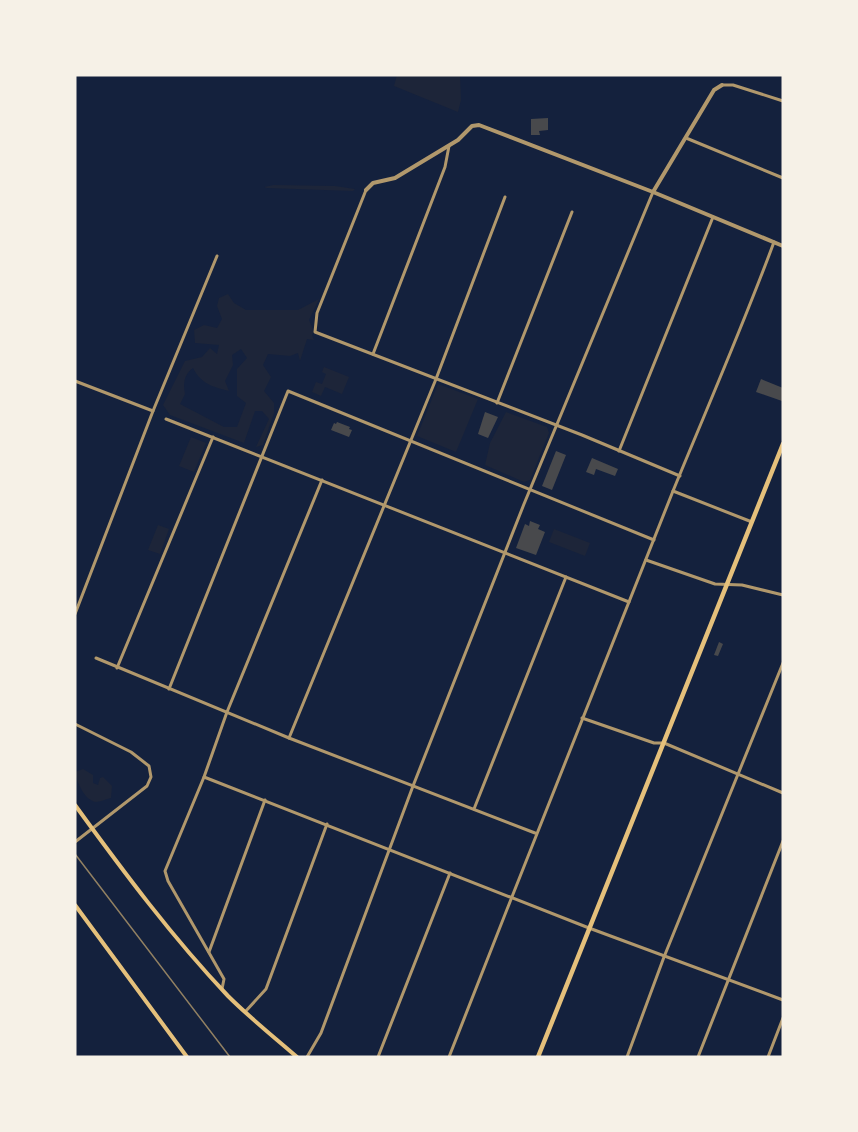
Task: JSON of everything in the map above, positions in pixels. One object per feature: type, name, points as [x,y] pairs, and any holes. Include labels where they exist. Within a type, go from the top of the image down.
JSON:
[{"type":"main road","points":[[538,1057],[783,444]]},
{"type":"main road","points":[[75,805],[175,936],[245,1012],[297,1057]]},
{"type":"main road","points":[[75,905],[186,1057]]},
{"type":"street","points":[[308,1057],[321,1032],[413,786],[530,489],[653,192],[714,90],[722,85],[733,85],[783,101]]},
{"type":"street","points":[[680,476],[315,332],[317,313],[366,190],[373,183],[394,178],[449,146],[472,126],[479,125],[653,192],[783,246]]},
{"type":"street","points":[[686,138],[783,178]]},
{"type":"street","points":[[373,354],[445,167],[449,146]]},
{"type":"street","points":[[290,738],[436,379],[505,197]]},
{"type":"street","points":[[497,403],[572,212]]},
{"type":"street","points":[[619,451],[713,217]]},
{"type":"street","points":[[449,1057],[535,833],[742,328],[774,242]]},
{"type":"street","points":[[75,614],[153,411],[217,256]]},
{"type":"street","points":[[75,381],[153,411]]},
{"type":"street","points":[[169,689],[288,391],[654,540]]},
{"type":"street","points":[[166,418],[629,602]]},
{"type":"street","points":[[117,668],[213,437]]},
{"type":"street","points":[[222,989],[224,979],[168,881],[165,871],[322,480]]},
{"type":"street","points":[[674,491],[752,522]]},
{"type":"street","points":[[646,560],[715,585],[727,584],[783,595]]},
{"type":"street","points":[[474,809],[566,577]]},
{"type":"street","points":[[96,658],[290,738],[535,833]]},
{"type":"street","points":[[627,1057],[664,957],[783,663]]},
{"type":"street","points":[[582,718],[654,743],[664,743],[783,793]]},
{"type":"street","points":[[75,724],[131,752],[149,766],[150,777],[147,786],[75,842]]},
{"type":"street","points":[[204,777],[664,957],[783,1000]]},
{"type":"street","points":[[208,952],[265,800]]},
{"type":"street","points":[[245,1012],[266,989],[327,824]]},
{"type":"street","points":[[699,1057],[783,841]]},
{"type":"street","points":[[378,1057],[450,873]]},
{"type":"street","points":[[768,1057],[783,1018]]},
{"type":"shaded area","points":[[397,75],[460,75],[461,100],[458,112],[394,86]]},
{"type":"shaded area","points":[[274,185],[335,186],[355,189],[353,191],[264,187]]},
{"type":"shaded area","points":[[228,294],[234,303],[246,310],[298,310],[319,299],[309,320],[314,332],[312,335],[314,340],[307,339],[300,361],[298,353],[290,356],[268,354],[263,365],[271,377],[264,391],[274,403],[274,413],[263,445],[256,447],[269,419],[262,411],[255,411],[244,443],[170,415],[163,405],[185,361],[202,357],[210,348],[217,354],[219,345],[195,343],[194,330],[204,325],[217,328],[222,319],[217,306],[219,298]],"holes":[[[241,349],[247,358],[237,369],[237,396],[246,403],[237,427],[224,427],[180,404],[185,394],[186,376],[190,370],[193,368],[204,381],[229,391],[225,381],[233,365],[232,355]]]},
{"type":"shaded area","points":[[324,367],[349,377],[342,394],[325,387],[321,396],[312,392],[316,382],[322,384],[326,374],[322,372]]},
{"type":"shaded area","points":[[438,384],[478,399],[456,452],[417,436]]},
{"type":"shaded area","points":[[506,412],[547,427],[549,433],[530,480],[524,482],[485,465],[490,443]]},
{"type":"shaded area","points":[[191,437],[206,443],[194,472],[179,466]]},
{"type":"shaded area","points":[[158,525],[169,529],[160,554],[148,550]]},
{"type":"shaded area","points":[[554,529],[590,543],[585,556],[549,542]]},
{"type":"shaded area","points":[[83,769],[93,775],[93,783],[98,785],[100,778],[103,777],[112,786],[111,798],[96,802],[88,798],[79,785],[75,772]]},
{"type":"building","points":[[548,118],[548,130],[539,131],[540,135],[531,135],[531,119]]},
{"type":"building","points":[[761,379],[783,388],[782,401],[756,392]]},
{"type":"building","points":[[485,412],[498,417],[488,438],[478,434]]},
{"type":"building","points":[[337,422],[350,427],[349,429],[352,430],[349,437],[331,430]]},
{"type":"building","points":[[556,451],[566,455],[552,490],[542,486]]},
{"type":"building","points":[[592,458],[618,469],[615,476],[596,469],[594,475],[586,472]]},
{"type":"building","points":[[530,521],[540,525],[538,529],[545,532],[536,555],[516,548],[525,524],[529,526]]},
{"type":"building","points":[[719,642],[723,644],[718,656],[714,655]]},
{"type":"railway","points":[[75,854],[230,1057]]}]
